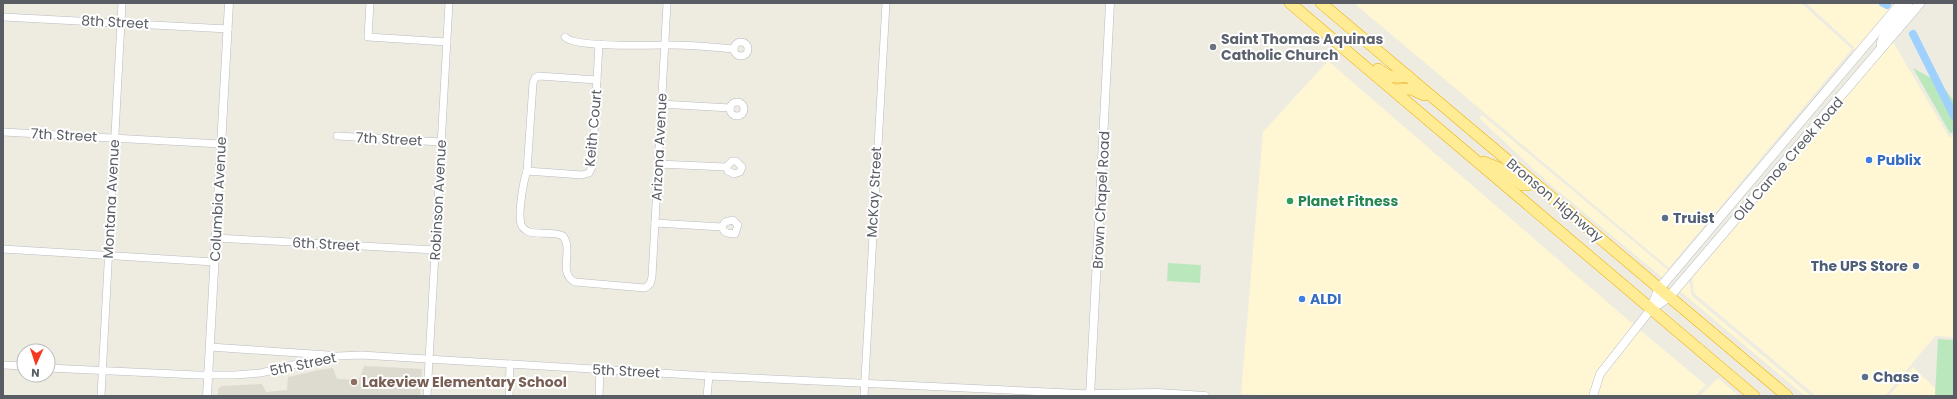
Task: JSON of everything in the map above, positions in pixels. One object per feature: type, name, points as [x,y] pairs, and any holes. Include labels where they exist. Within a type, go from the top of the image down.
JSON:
[{"type":"highway","name":"Bronson Highway","points":[[1290,3],[1754,396]]},
{"type":"highway","name":"Bronson Highway","points":[[1322,4],[1786,396]]},
{"type":"highway","points":[[1339,45],[1353,48],[1387,76],[1398,78],[1408,76]]},
{"type":"highway","points":[[1393,90],[1411,89],[1436,100]]},
{"type":"highway","points":[[1474,158],[1499,168],[1522,185],[1536,184]]},
{"type":"main road","name":"Old Canoe Creek Road","points":[[1651,309],[1659,289],[1901,3]]},
{"type":"main road","points":[[1884,46],[1881,41],[1903,13],[1908,3]]},
{"type":"main road","name":"Old Canoe Creek Road","points":[[1651,309],[1669,297],[1920,3]]},
{"type":"main road","points":[[1806,138],[1807,126],[1814,107]]},
{"type":"main road","points":[[1796,150],[1800,124]]},
{"type":"street","name":"Montana Avenue","points":[[101,396],[122,3]]},
{"type":"street","name":"Columbia Avenue","points":[[207,396],[229,3]]},
{"type":"street","points":[[370,3],[368,37],[447,42]]},
{"type":"street","name":"Robinson Avenue","points":[[427,396],[449,3]]},
{"type":"street","name":"Arizona Avenue","points":[[527,172],[523,182],[521,223],[524,229],[531,232],[550,233],[563,236],[567,242],[566,272],[571,280],[580,283],[645,288],[650,284],[652,277],[667,3]]},
{"type":"street","name":"McKay Street","points":[[864,396],[886,3]]},
{"type":"street","name":"Brown Chapel Road","points":[[1090,395],[1110,3]]},
{"type":"street","name":"8th Street","points":[[3,17],[228,29]]},
{"type":"street","points":[[564,37],[571,42],[599,44],[733,49]]},
{"type":"street","points":[[597,80],[599,44]]},
{"type":"street","name":"Keith Court","points":[[539,76],[597,80],[592,167],[589,173],[582,175],[527,172],[533,83],[535,78],[539,76]]},
{"type":"street","points":[[661,104],[730,108]]},
{"type":"street","name":"7th Street","points":[[3,132],[221,144]]},
{"type":"street","name":"7th Street","points":[[337,136],[441,142]]},
{"type":"street","points":[[658,164],[726,167]]},
{"type":"street","points":[[655,223],[722,227]]},
{"type":"street","name":"6th Street","points":[[216,238],[435,250]]},
{"type":"street","points":[[3,249],[214,262]]},
{"type":"street","name":"Old Canoe Creek Road","points":[[1593,396],[1600,374],[1651,309]]},
{"type":"street","points":[[210,347],[338,356]]},
{"type":"street","name":"5th Street","points":[[56,368],[208,376],[255,374],[312,360],[338,356],[361,355],[709,376],[865,382],[1090,395],[1205,396]]},
{"type":"street","points":[[508,396],[510,364]]},
{"type":"street","points":[[3,365],[16,366]]},
{"type":"street","points":[[599,396],[600,369]]},
{"type":"street","points":[[707,396],[709,376]]},
{"type":"shaded area","points":[[1354,3],[1801,3],[1852,49],[1669,268]]},
{"type":"shaded area","points":[[1806,3],[1896,3],[1854,52],[1854,47]]},
{"type":"shaded area","points":[[1893,42],[1949,137],[1954,136],[1954,337],[1935,336],[1885,396],[1816,396],[1694,293],[1692,278]]},
{"type":"shaded area","points":[[1328,61],[1634,325],[1596,372],[1589,396],[1279,396],[1241,394],[1263,132]]},
{"type":"shaded area","points":[[1482,115],[1669,271],[1663,278],[1551,185],[1479,118]]},
{"type":"shaded area","points":[[1689,280],[1692,296],[1811,396],[1805,396],[1680,291]]},
{"type":"shaded area","points":[[1640,330],[1706,385],[1695,396],[1597,396],[1603,376]]},
{"type":"shaded area","name":"Lakeview Elementary School","points":[[364,366],[422,369],[420,396],[218,396],[218,389],[222,386],[262,384],[266,392],[287,390],[288,377],[333,368],[337,379],[359,380]]},
{"type":"shaded area","points":[[1913,367],[1935,388],[1935,396],[1889,396]]},
{"type":"shaded area","points":[[1718,378],[1739,396],[1700,396]]},
{"type":"green space","points":[[1913,68],[1940,83],[1954,101],[1954,132],[1950,133]]},
{"type":"green space","points":[[1168,263],[1201,265],[1200,283],[1167,281]]},
{"type":"green space","points":[[1938,339],[1954,340],[1954,396],[1935,396]]},
{"type":"waterway","points":[[1883,3],[1887,5]]},
{"type":"waterway","points":[[1913,34],[1954,116]]},
{"type":"place","name":"Saint Thomas Aquinas Catholic Church","points":[[1213,47]]},
{"type":"place","name":"Publix","points":[[1869,160]]},
{"type":"place","name":"Planet Fitness","points":[[1290,201]]},
{"type":"place","name":"Truist","points":[[1665,218]]},
{"type":"place","name":"The UPS Store","points":[[1916,266]]},
{"type":"place","name":"ALDI","points":[[1302,299]]},
{"type":"place","name":"Chase","points":[[1865,377]]},
{"type":"place","name":"Lakeview Elementary School","points":[[354,382]]}]
